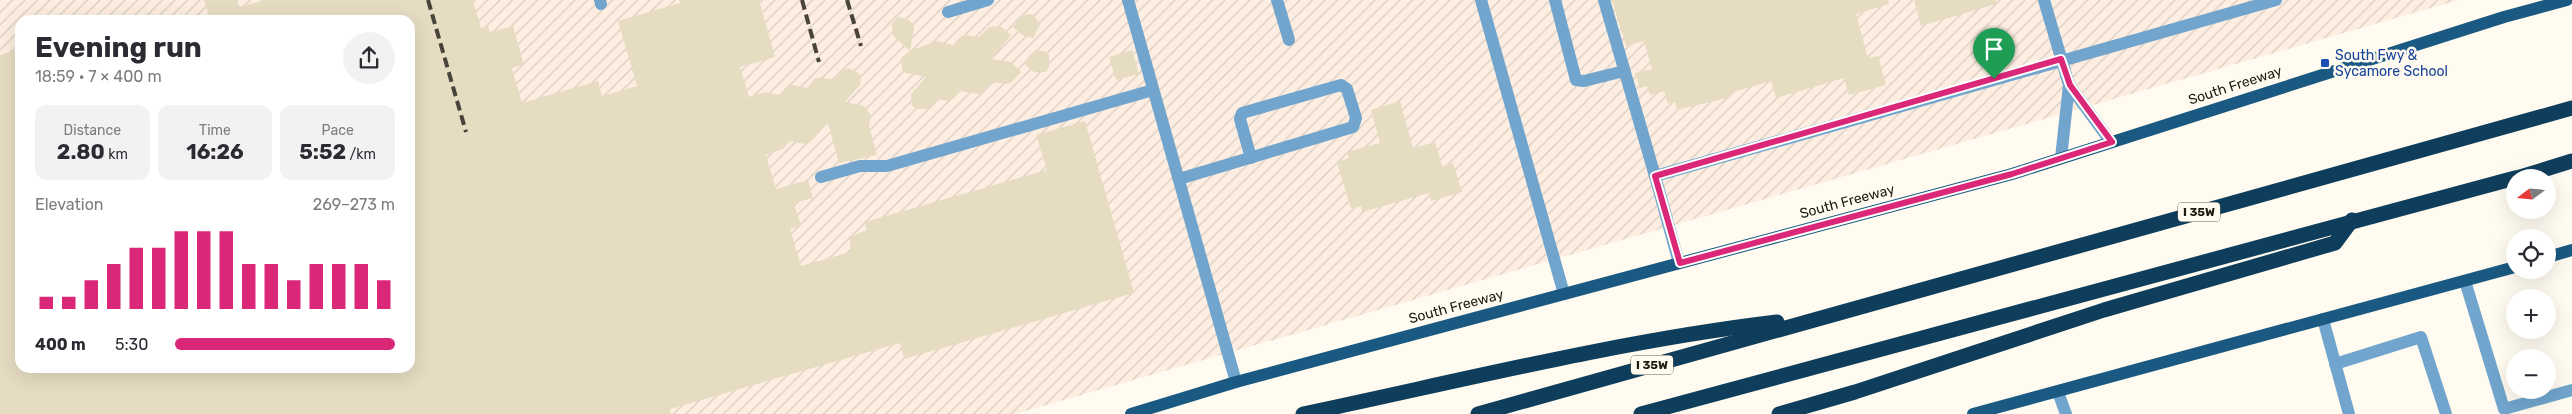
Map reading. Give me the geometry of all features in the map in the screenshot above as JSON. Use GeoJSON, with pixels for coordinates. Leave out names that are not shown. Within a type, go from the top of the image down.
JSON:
{"type":"FeatureCollection","features":[{"type":"Feature","properties":{"kind":"highway","name":"I 35W"},"geometry":{"type":"LineString","coordinates":[[1478,414],[2572,108]]}},
{"type":"Feature","properties":{"kind":"highway"},"geometry":{"type":"LineString","coordinates":[[2548,169],[2572,162]]}},
{"type":"Feature","properties":{"kind":"highway"},"geometry":{"type":"LineString","coordinates":[[1640,414],[2054,303],[2352,220],[2506,181]]}},
{"type":"Feature","properties":{"kind":"highway"},"geometry":{"type":"LineString","coordinates":[[1779,414],[1855,392],[2104,310],[2335,243],[2352,220]]}},
{"type":"Feature","properties":{"kind":"highway"},"geometry":{"type":"LineString","coordinates":[[1302,414],[1698,331],[1826,316]]}},
{"type":"Feature","properties":{"kind":"main road","name":"South Freeway"},"geometry":{"type":"LineString","coordinates":[[1131,414],[1236,382],[2012,174],[2504,17],[2567,0]]}},
{"type":"Feature","properties":{"kind":"main road"},"geometry":{"type":"LineString","coordinates":[[2556,255],[2572,250]]}},
{"type":"Feature","properties":{"kind":"main road"},"geometry":{"type":"LineString","coordinates":[[1973,414],[2506,270]]}},
{"type":"Feature","properties":{"kind":"lane"},"geometry":{"type":"LineString","coordinates":[[948,12],[988,0]]}},
{"type":"Feature","properties":{"kind":"lane"},"geometry":{"type":"LineString","coordinates":[[1128,0],[1236,382]]}},
{"type":"Feature","properties":{"kind":"lane"},"geometry":{"type":"LineString","coordinates":[[1277,0],[1289,40]]}},
{"type":"Feature","properties":{"kind":"lane"},"geometry":{"type":"LineString","coordinates":[[1481,0],[1564,294]]}},
{"type":"Feature","properties":{"kind":"lane"},"geometry":{"type":"LineString","coordinates":[[1555,0],[1576,80],[1584,81],[1624,71]]}},
{"type":"Feature","properties":{"kind":"lane"},"geometry":{"type":"LineString","coordinates":[[1604,0],[1680,263]]}},
{"type":"Feature","properties":{"kind":"lane"},"geometry":{"type":"LineString","coordinates":[[2044,0],[2070,85],[2112,142]]}},
{"type":"Feature","properties":{"kind":"lane"},"geometry":{"type":"LineString","coordinates":[[1655,176],[2061,59],[2276,0]]}},
{"type":"Feature","properties":{"kind":"lane"},"geometry":{"type":"LineString","coordinates":[[1179,179],[1251,158],[1353,127],[1356,118],[1347,89],[1341,85],[1242,113],[1240,119],[1251,158]]}},
{"type":"Feature","properties":{"kind":"lane"},"geometry":{"type":"LineString","coordinates":[[2062,158],[2070,85]]}},
{"type":"Feature","properties":{"kind":"lane"},"geometry":{"type":"LineString","coordinates":[[821,178],[860,166],[887,166],[1153,90]]}},
{"type":"Feature","properties":{"kind":"lane"},"geometry":{"type":"LineString","coordinates":[[2465,281],[2504,409],[2572,390]]}},
{"type":"Feature","properties":{"kind":"lane"},"geometry":{"type":"LineString","coordinates":[[2323,319],[2349,414]]}},
{"type":"Feature","properties":{"kind":"lane"},"geometry":{"type":"LineString","coordinates":[[2335,364],[2421,337],[2446,414]]}},
{"type":"Feature","properties":{"kind":"lane"},"geometry":{"type":"LineString","coordinates":[[2058,392],[2066,414]]}},
{"type":"Feature","properties":{"kind":"shaded area"},"geometry":{"type":"Polygon","coordinates":[[[0,0],[2459,0],[1015,414],[0,414],[0,0]]]}},
{"type":"Feature","properties":{"kind":"building"},"geometry":{"type":"Polygon","coordinates":[[[204,0],[236,0],[240,7],[265,0],[473,0],[481,28],[488,26],[490,32],[513,26],[524,65],[512,68],[522,103],[598,81],[602,96],[637,86],[618,21],[680,3],[679,0],[759,0],[775,57],[740,67],[749,97],[765,92],[780,95],[787,87],[793,85],[807,88],[814,79],[820,77],[834,80],[843,70],[848,68],[859,73],[861,79],[860,85],[845,102],[864,106],[871,115],[869,126],[877,155],[839,163],[828,123],[810,142],[805,144],[790,141],[783,149],[766,155],[776,189],[808,180],[813,198],[794,203],[801,226],[790,229],[801,266],[850,252],[850,237],[867,230],[865,222],[1047,170],[1036,135],[1085,121],[1134,293],[904,359],[900,343],[670,409],[671,414],[0,414],[0,55],[15,50],[15,373],[415,373],[415,15],[208,15],[204,0]]]}},
{"type":"Feature","properties":{"kind":"building"},"geometry":{"type":"Polygon","coordinates":[[[1612,0],[1888,0],[1889,4],[1856,14],[1868,58],[1878,56],[1886,85],[1849,95],[1844,78],[1776,98],[1771,81],[1730,93],[1731,97],[1677,110],[1675,102],[1668,104],[1664,91],[1650,95],[1647,86],[1640,88],[1635,73],[1652,69],[1644,41],[1626,46],[1612,0]]]}},
{"type":"Feature","properties":{"kind":"building"},"geometry":{"type":"Polygon","coordinates":[[[1914,0],[1996,0],[1996,4],[1921,26],[1914,0]]]}},
{"type":"Feature","properties":{"kind":"building"},"geometry":{"type":"Polygon","coordinates":[[[1034,15],[1040,25],[1033,38],[1024,36],[1013,27],[1022,16],[1034,15]]]}},
{"type":"Feature","properties":{"kind":"building"},"geometry":{"type":"Polygon","coordinates":[[[898,17],[907,19],[914,28],[910,51],[893,36],[892,24],[898,17]]]}},
{"type":"Feature","properties":{"kind":"building"},"geometry":{"type":"Polygon","coordinates":[[[1000,26],[1011,35],[992,59],[1011,62],[1021,72],[1012,82],[1006,84],[993,82],[983,92],[978,94],[960,91],[953,99],[948,101],[937,99],[928,109],[917,109],[912,106],[911,94],[926,77],[906,73],[902,69],[901,58],[910,51],[936,41],[953,45],[960,37],[966,35],[979,37],[989,27],[1000,26]]]}},
{"type":"Feature","properties":{"kind":"building"},"geometry":{"type":"Polygon","coordinates":[[[1035,50],[1044,51],[1049,55],[1049,67],[1046,72],[1034,72],[1023,63],[1035,50]]]}},
{"type":"Feature","properties":{"kind":"building"},"geometry":{"type":"Polygon","coordinates":[[[1132,50],[1139,74],[1116,80],[1109,57],[1132,50]]]}},
{"type":"Feature","properties":{"kind":"building"},"geometry":{"type":"Polygon","coordinates":[[[1400,101],[1413,148],[1435,142],[1442,166],[1453,163],[1462,192],[1431,201],[1429,193],[1362,212],[1361,206],[1351,209],[1337,162],[1349,158],[1347,152],[1380,143],[1371,110],[1400,101]]]}},
{"type":"Feature","properties":{"kind":"railway"},"geometry":{"type":"LineString","coordinates":[[428,0],[466,132]]}},
{"type":"Feature","properties":{"kind":"railway"},"geometry":{"type":"LineString","coordinates":[[802,0],[819,62]]}},
{"type":"Feature","properties":{"kind":"railway"},"geometry":{"type":"LineString","coordinates":[[847,0],[861,46]]}},
{"type":"Feature","properties":{"kind":"place","name":"South Fwy & Sycamore School"},"geometry":{"type":"Point","coordinates":[2325,63]}},
{"type":"Feature","properties":{"kind":"route"},"geometry":{"type":"LineString","coordinates":[[2061,59],[2070,85],[2112,142],[2012,174],[1680,263],[1655,176],[1994,79],[2061,59]]}}]}
